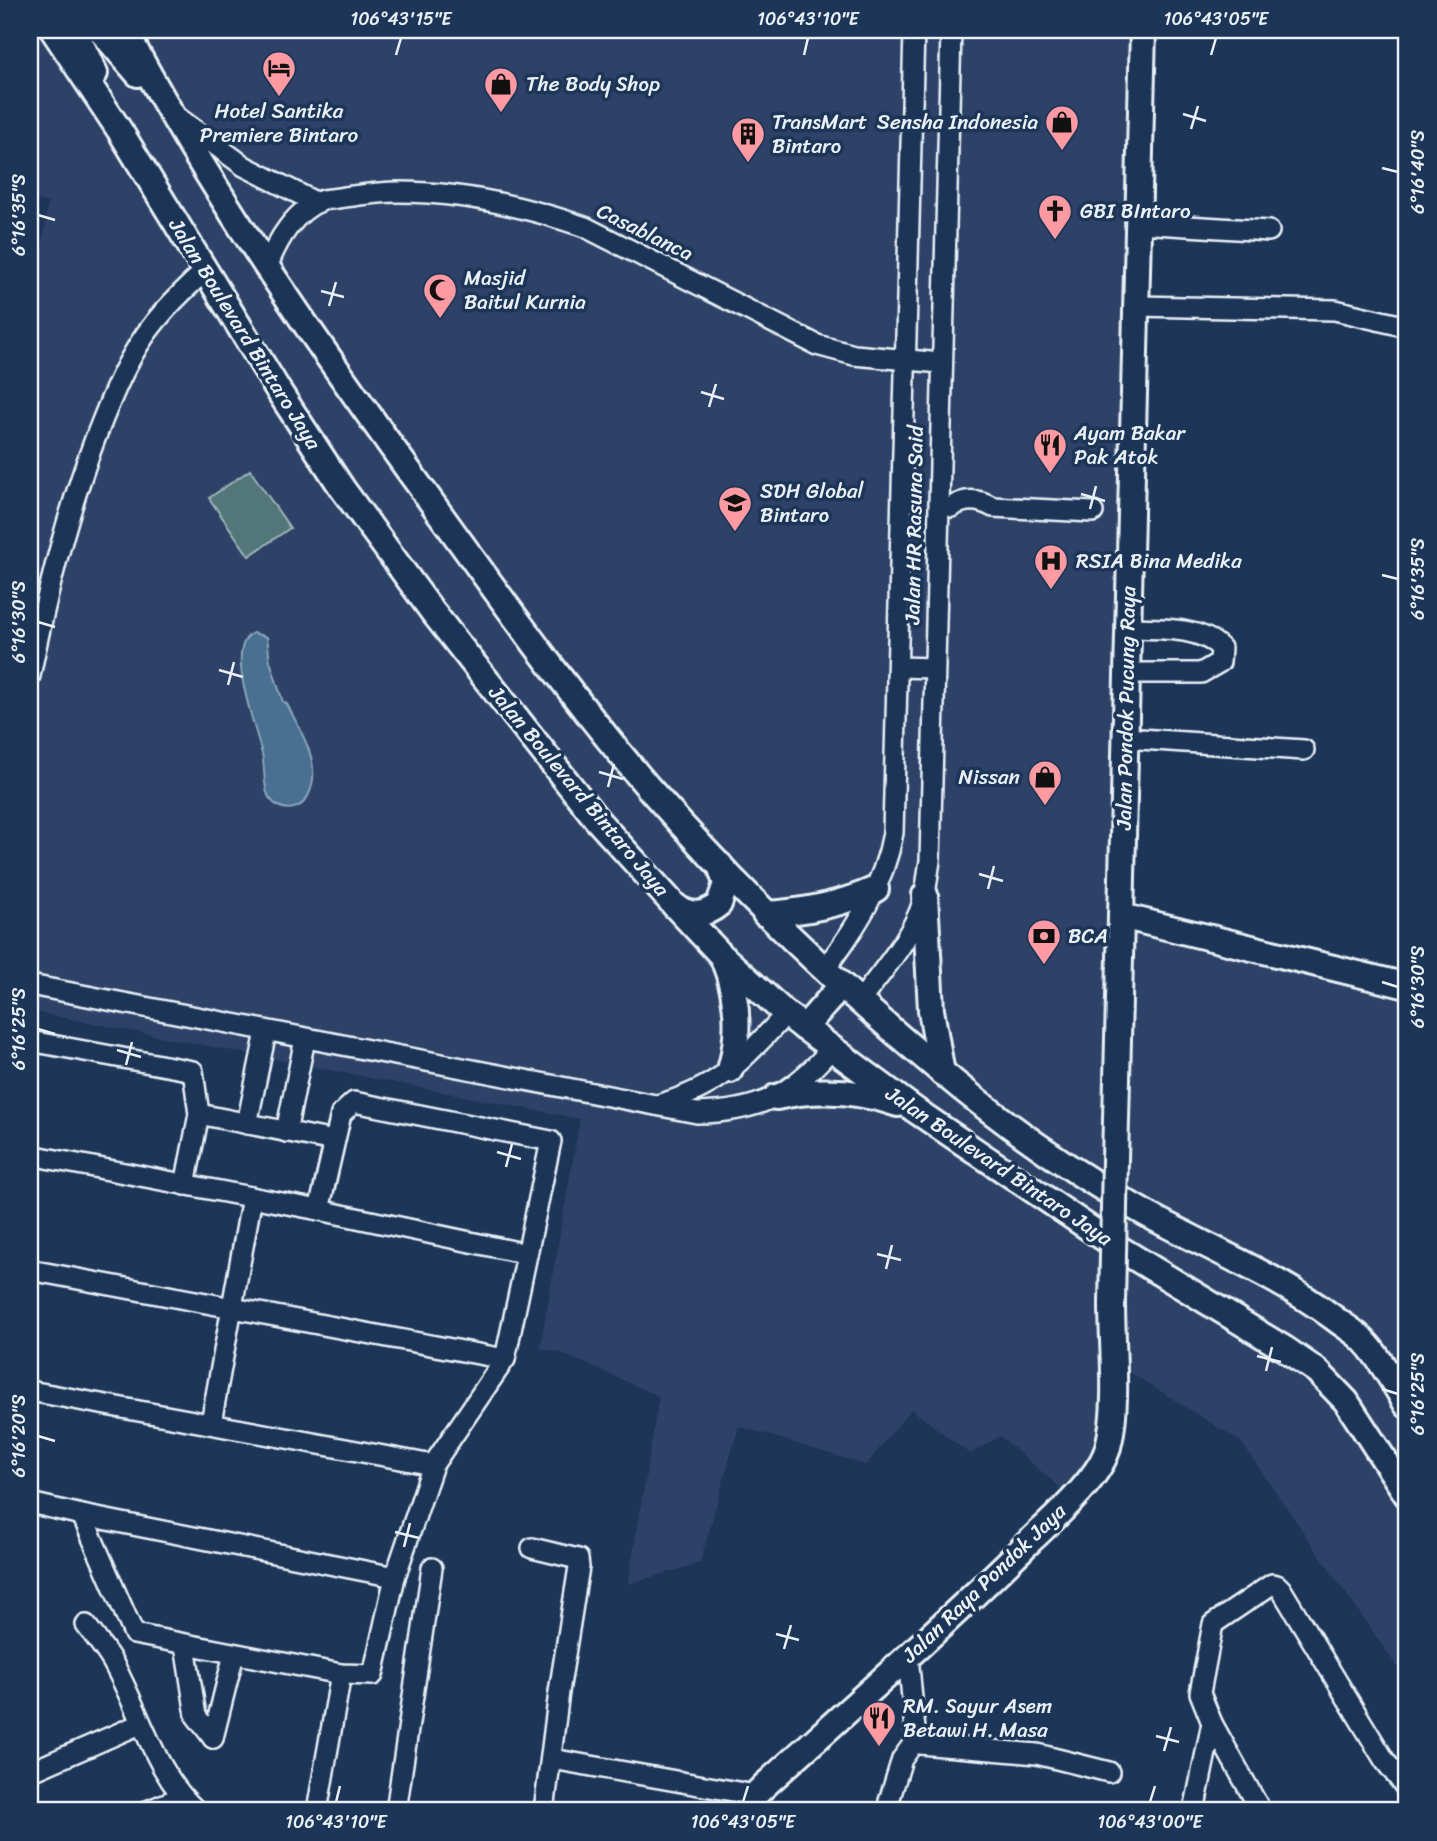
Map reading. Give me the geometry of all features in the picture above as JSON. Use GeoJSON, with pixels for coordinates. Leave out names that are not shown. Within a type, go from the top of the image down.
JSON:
{"type":"FeatureCollection","features":[{"type":"Feature","properties":{"kind":"main road","name":"Jalan Boulevard Bintaro Jaya"},"geometry":{"type":"LineString","coordinates":[[52,30],[120,131],[342,488],[419,595],[598,821],[675,906],[722,956],[795,1021],[915,1110],[1117,1247],[1317,1371],[1346,1401],[1407,1495]]}},
{"type":"Feature","properties":{"kind":"main road","name":"Jalan Boulevard Bintaro Jaya"},"geometry":{"type":"LineString","coordinates":[[125,30],[166,107],[267,268],[376,426],[569,689],[647,786],[765,914],[841,986],[942,1073],[996,1115],[1120,1199],[1305,1297],[1366,1342],[1407,1405]]}},
{"type":"Feature","properties":{"kind":"main road","name":"Jalan Pondok Pucung Raya"},"geometry":{"type":"LineString","coordinates":[[1112,1303],[1143,30]]}},
{"type":"Feature","properties":{"kind":"main road","name":"Jalan Boulevard Bintaro Jaya"},"geometry":{"type":"LineString","coordinates":[[89,33],[120,131]]}},
{"type":"Feature","properties":{"kind":"main road","name":"Jalan Boulevard Bintaro Jaya"},"geometry":{"type":"LineString","coordinates":[[89,33],[166,107]]}},
{"type":"Feature","properties":{"kind":"main road"},"geometry":{"type":"LineString","coordinates":[[675,906],[687,913],[701,914],[719,904],[726,884],[720,864]]}},
{"type":"Feature","properties":{"kind":"main road"},"geometry":{"type":"LineString","coordinates":[[765,914],[820,908],[876,889]]}},
{"type":"Feature","properties":{"kind":"main road"},"geometry":{"type":"LineString","coordinates":[[925,895],[931,1010],[942,1073]]}},
{"type":"Feature","properties":{"kind":"main road"},"geometry":{"type":"LineString","coordinates":[[1121,916],[1407,986]]}},
{"type":"Feature","properties":{"kind":"main road"},"geometry":{"type":"LineString","coordinates":[[722,956],[732,984],[736,1011],[737,1035],[730,1070]]}},
{"type":"Feature","properties":{"kind":"main road"},"geometry":{"type":"LineString","coordinates":[[795,1021],[841,986]]}},
{"type":"Feature","properties":{"kind":"main road"},"geometry":{"type":"LineString","coordinates":[[776,1097],[805,1092],[845,1092],[876,1097],[915,1110]]}},
{"type":"Feature","properties":{"kind":"main road"},"geometry":{"type":"LineString","coordinates":[[972,1149],[966,1133],[969,1122],[979,1114],[996,1115]]}},
{"type":"Feature","properties":{"kind":"main road","name":"Jalan Raya Pondok Jaya"},"geometry":{"type":"LineString","coordinates":[[753,1803],[996,1574],[1077,1494],[1096,1470],[1108,1449],[1113,1411],[1112,1303]]}},
{"type":"Feature","properties":{"kind":"street","name":"Jalan HR Rasuna Said"},"geometry":{"type":"LineString","coordinates":[[914,30],[893,833],[886,864],[876,889],[846,939],[841,986],[883,971],[910,929],[925,895],[931,842],[934,668],[946,507],[941,363],[951,30]]}},
{"type":"Feature","properties":{"kind":"street"},"geometry":{"type":"LineString","coordinates":[[166,107],[244,166],[316,202],[280,237],[267,268]]}},
{"type":"Feature","properties":{"kind":"street","name":"Casablanca"},"geometry":{"type":"LineString","coordinates":[[316,202],[399,192],[455,197],[545,213],[585,227],[817,345],[854,355],[941,363]]}},
{"type":"Feature","properties":{"kind":"street"},"geometry":{"type":"LineString","coordinates":[[1138,223],[1269,231]]}},
{"type":"Feature","properties":{"kind":"street"},"geometry":{"type":"LineString","coordinates":[[30,676],[42,617],[79,484],[113,392],[133,354],[176,296],[205,271]]}},
{"type":"Feature","properties":{"kind":"street"},"geometry":{"type":"LineString","coordinates":[[1137,306],[1335,310],[1407,327]]}},
{"type":"Feature","properties":{"kind":"street"},"geometry":{"type":"LineString","coordinates":[[946,507],[962,512],[984,512],[993,507],[1093,512]]}},
{"type":"Feature","properties":{"kind":"street"},"geometry":{"type":"LineString","coordinates":[[1127,674],[1202,673],[1220,662],[1221,648],[1211,638],[1189,632],[1128,628]]}},
{"type":"Feature","properties":{"kind":"street"},"geometry":{"type":"LineString","coordinates":[[898,667],[934,668]]}},
{"type":"Feature","properties":{"kind":"street"},"geometry":{"type":"LineString","coordinates":[[1125,738],[1304,750]]}},
{"type":"Feature","properties":{"kind":"street"},"geometry":{"type":"LineString","coordinates":[[30,985],[697,1113],[746,1108],[776,1097],[802,1081],[831,1049]]}},
{"type":"Feature","properties":{"kind":"street"},"geometry":{"type":"LineString","coordinates":[[653,1106],[696,1092],[795,1021]]}},
{"type":"Feature","properties":{"kind":"street"},"geometry":{"type":"LineString","coordinates":[[247,1124],[266,1032]]}},
{"type":"Feature","properties":{"kind":"street"},"geometry":{"type":"LineString","coordinates":[[286,1132],[305,1039]]}},
{"type":"Feature","properties":{"kind":"street"},"geometry":{"type":"LineString","coordinates":[[30,1041],[193,1071],[199,1114],[185,1185]]}},
{"type":"Feature","properties":{"kind":"street"},"geometry":{"type":"LineString","coordinates":[[82,1515],[134,1634],[341,1674],[373,1675],[395,1577],[433,1465],[505,1359],[551,1141],[354,1102],[341,1114],[318,1210]]}},
{"type":"Feature","properties":{"kind":"street"},"geometry":{"type":"LineString","coordinates":[[199,1114],[334,1141]]}},
{"type":"Feature","properties":{"kind":"street"},"geometry":{"type":"LineString","coordinates":[[30,1155],[318,1210],[527,1254]]}},
{"type":"Feature","properties":{"kind":"street"},"geometry":{"type":"LineString","coordinates":[[211,1423],[252,1197]]}},
{"type":"Feature","properties":{"kind":"street"},"geometry":{"type":"LineString","coordinates":[[30,1270],[505,1359]]}},
{"type":"Feature","properties":{"kind":"street"},"geometry":{"type":"LineString","coordinates":[[30,1391],[433,1465]]}},
{"type":"Feature","properties":{"kind":"street"},"geometry":{"type":"LineString","coordinates":[[30,1503],[395,1577]]}},
{"type":"Feature","properties":{"kind":"street"},"geometry":{"type":"LineString","coordinates":[[533,1548],[578,1559],[579,1567],[544,1811]]}},
{"type":"Feature","properties":{"kind":"street"},"geometry":{"type":"LineString","coordinates":[[396,1811],[432,1568]]}},
{"type":"Feature","properties":{"kind":"street"},"geometry":{"type":"LineString","coordinates":[[1261,1811],[1212,1723],[1200,1693],[1213,1624],[1272,1584],[1277,1584],[1385,1761],[1407,1789]]}},
{"type":"Feature","properties":{"kind":"street"},"geometry":{"type":"LineString","coordinates":[[86,1625],[112,1661],[140,1724],[181,1797],[197,1811]]}},
{"type":"Feature","properties":{"kind":"street"},"geometry":{"type":"LineString","coordinates":[[185,1645],[196,1716],[213,1738],[234,1654]]}},
{"type":"Feature","properties":{"kind":"street"},"geometry":{"type":"LineString","coordinates":[[889,1801],[902,1759],[916,1740],[908,1656]]}},
{"type":"Feature","properties":{"kind":"street"},"geometry":{"type":"LineString","coordinates":[[317,1811],[341,1674]]}},
{"type":"Feature","properties":{"kind":"street"},"geometry":{"type":"LineString","coordinates":[[1194,1811],[1212,1723]]}},
{"type":"Feature","properties":{"kind":"street"},"geometry":{"type":"LineString","coordinates":[[30,1772],[140,1724]]}},
{"type":"Feature","properties":{"kind":"street"},"geometry":{"type":"LineString","coordinates":[[916,1740],[925,1746],[1037,1754],[1109,1772]]}},
{"type":"Feature","properties":{"kind":"street"},"geometry":{"type":"LineString","coordinates":[[552,1759],[753,1803]]}},
{"type":"Feature","properties":{"kind":"street"},"geometry":{"type":"LineString","coordinates":[[147,1811],[181,1797]]}},
{"type":"Feature","properties":{"kind":"shaded area"},"geometry":{"type":"Polygon","coordinates":[[[30,30],[1154,30],[1129,917],[1407,978],[1407,1681],[1241,1442],[1125,1369],[1079,1504],[1000,1436],[970,1454],[911,1409],[866,1465],[739,1426],[700,1563],[628,1584],[659,1396],[559,1352],[540,1348],[580,1119],[30,1011],[30,341],[48,203],[30,198],[30,30]]]}},
{"type":"Feature","properties":{"kind":"shaded area"},"geometry":{"type":"Polygon","coordinates":[[[253,633],[267,637],[270,661],[283,702],[287,704],[298,725],[312,759],[313,783],[309,794],[303,803],[294,808],[284,808],[268,796],[262,754],[241,671],[241,654],[245,641],[253,633]]]}},
{"type":"Feature","properties":{"kind":"green space"},"geometry":{"type":"Polygon","coordinates":[[[250,470],[290,528],[249,556],[209,498],[250,470]]]}},
{"type":"Feature","properties":{"kind":"place","name":"Hotel Santika Premiere Bintaro"},"geometry":{"type":"Point","coordinates":[279,98]}},
{"type":"Feature","properties":{"kind":"place","name":"The Body Shop"},"geometry":{"type":"Point","coordinates":[501,114]}},
{"type":"Feature","properties":{"kind":"place","name":"Sensha Indonesia"},"geometry":{"type":"Point","coordinates":[1062,152]}},
{"type":"Feature","properties":{"kind":"place","name":"TransMart Bintaro"},"geometry":{"type":"Point","coordinates":[748,164]}},
{"type":"Feature","properties":{"kind":"place","name":"GBI BIntaro"},"geometry":{"type":"Point","coordinates":[1055,241]}},
{"type":"Feature","properties":{"kind":"place","name":"Masjid Baitul Kurnia"},"geometry":{"type":"Point","coordinates":[440,320]}},
{"type":"Feature","properties":{"kind":"place","name":"Ayam Bakar Pak Atok"},"geometry":{"type":"Point","coordinates":[1050,475]}},
{"type":"Feature","properties":{"kind":"place","name":"SDH Global Bintaro"},"geometry":{"type":"Point","coordinates":[735,533]}},
{"type":"Feature","properties":{"kind":"place","name":"RSIA Bina Medika"},"geometry":{"type":"Point","coordinates":[1051,591]}},
{"type":"Feature","properties":{"kind":"place","name":"Nissan"},"geometry":{"type":"Point","coordinates":[1045,807]}},
{"type":"Feature","properties":{"kind":"place","name":"BCA"},"geometry":{"type":"Point","coordinates":[1044,966]}},
{"type":"Feature","properties":{"kind":"place","name":"RM. Sayur Asem Betawi H. Masa"},"geometry":{"type":"Point","coordinates":[879,1748]}}]}
